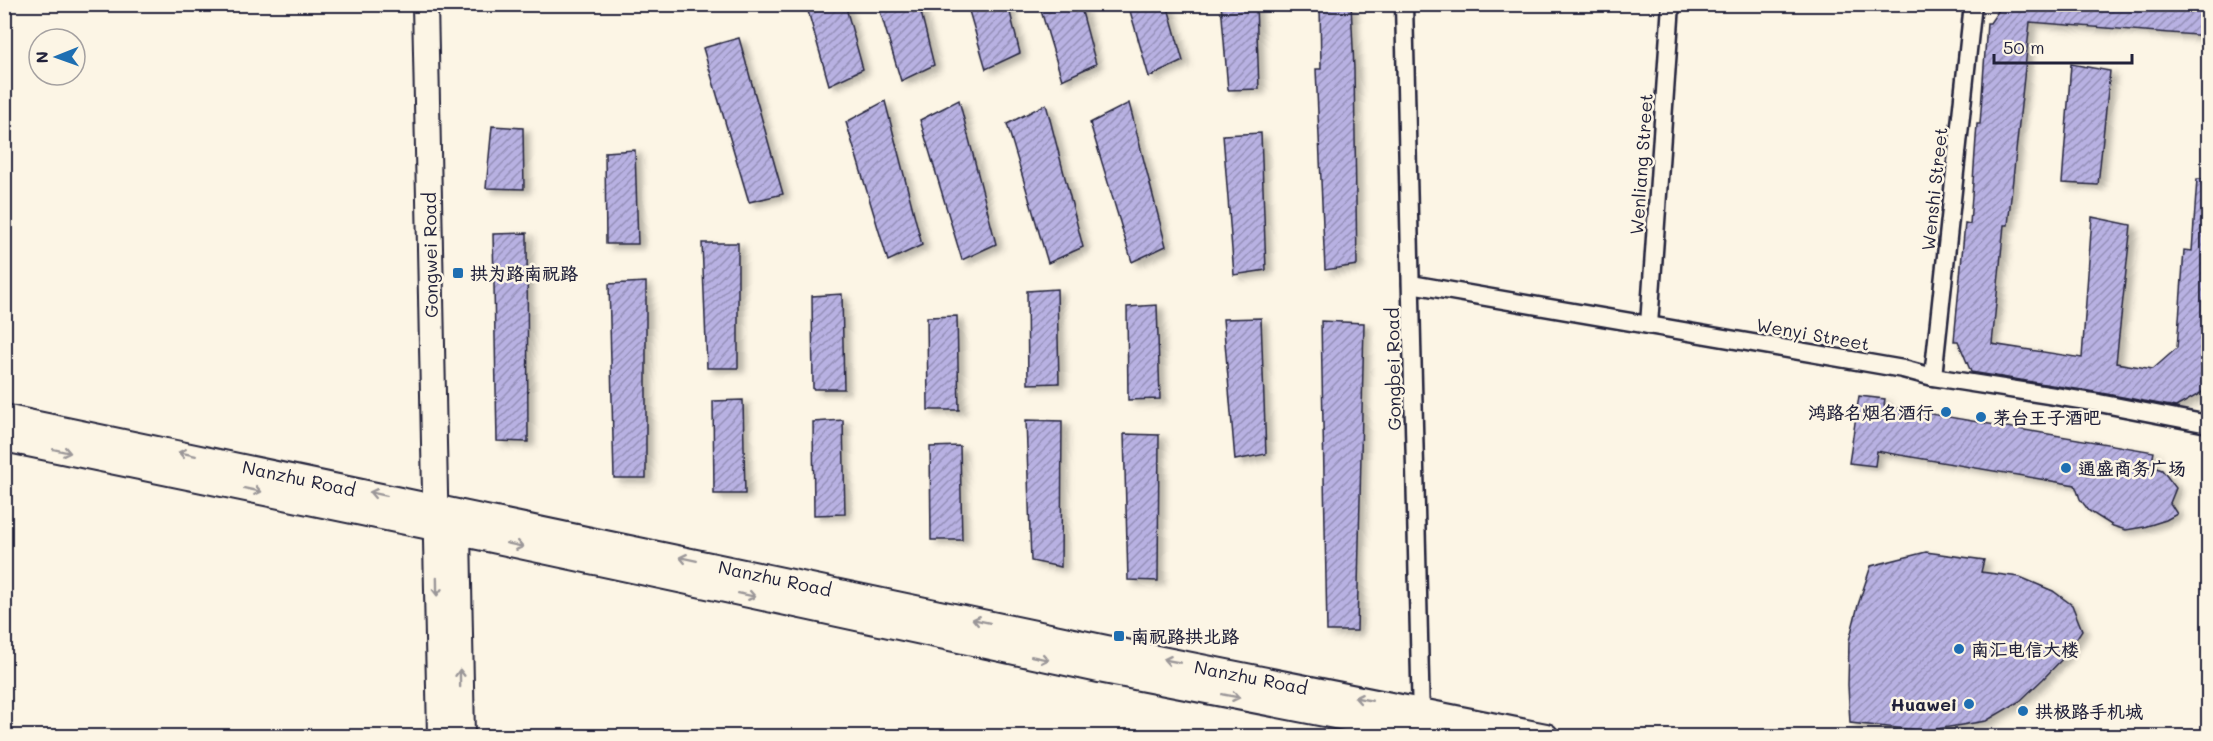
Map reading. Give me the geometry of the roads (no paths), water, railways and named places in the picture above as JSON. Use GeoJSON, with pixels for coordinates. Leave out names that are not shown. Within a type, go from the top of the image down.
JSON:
{"type":"FeatureCollection","features":[{"type":"Feature","properties":{"kind":"main road","name":"Gongwei Road"},"geometry":{"type":"LineString","coordinates":[[425,4],[443,523],[440,736]]}},
{"type":"Feature","properties":{"kind":"main road","name":"Nanzhu Road"},"geometry":{"type":"LineString","coordinates":[[4,417],[443,523],[1099,670],[1426,727],[1546,736]]}},
{"type":"Feature","properties":{"kind":"main road","name":"Nanzhu Road"},"geometry":{"type":"LineString","coordinates":[[4,439],[1116,650],[1426,727]]}},
{"type":"Feature","properties":{"kind":"main road","name":"Gongwei Road"},"geometry":{"type":"LineString","coordinates":[[443,523],[462,736]]}},
{"type":"Feature","properties":{"kind":"street","name":"Gongbei Road"},"geometry":{"type":"LineString","coordinates":[[1404,4],[1426,727]]}},
{"type":"Feature","properties":{"kind":"street","name":"Wenliang Street"},"geometry":{"type":"LineString","coordinates":[[1649,325],[1671,4]]}},
{"type":"Feature","properties":{"kind":"street","name":"Wenshi Street"},"geometry":{"type":"LineString","coordinates":[[1933,378],[1973,4]]}},
{"type":"Feature","properties":{"kind":"street","name":"Wenyi Street"},"geometry":{"type":"LineString","coordinates":[[1411,284],[1903,369],[1933,378],[2208,424]]}},
{"type":"Feature","properties":{"kind":"place","name":"拱为路南祝路"},"geometry":{"type":"Point","coordinates":[458,273]}},
{"type":"Feature","properties":{"kind":"place","name":"鸿路名烟名酒行"},"geometry":{"type":"Point","coordinates":[1946,412]}},
{"type":"Feature","properties":{"kind":"place","name":"茅台王子酒吧"},"geometry":{"type":"Point","coordinates":[1981,417]}},
{"type":"Feature","properties":{"kind":"place","name":"通盛商务广场"},"geometry":{"type":"Point","coordinates":[2066,468]}},
{"type":"Feature","properties":{"kind":"place","name":"南祝路拱北路"},"geometry":{"type":"Point","coordinates":[1119,636]}},
{"type":"Feature","properties":{"kind":"place","name":"南汇电信大楼"},"geometry":{"type":"Point","coordinates":[1959,649]}},
{"type":"Feature","properties":{"kind":"place","name":"Huawei"},"geometry":{"type":"Point","coordinates":[1969,704]}},
{"type":"Feature","properties":{"kind":"place","name":"拱极路手机城"},"geometry":{"type":"Point","coordinates":[2023,711]}}]}
